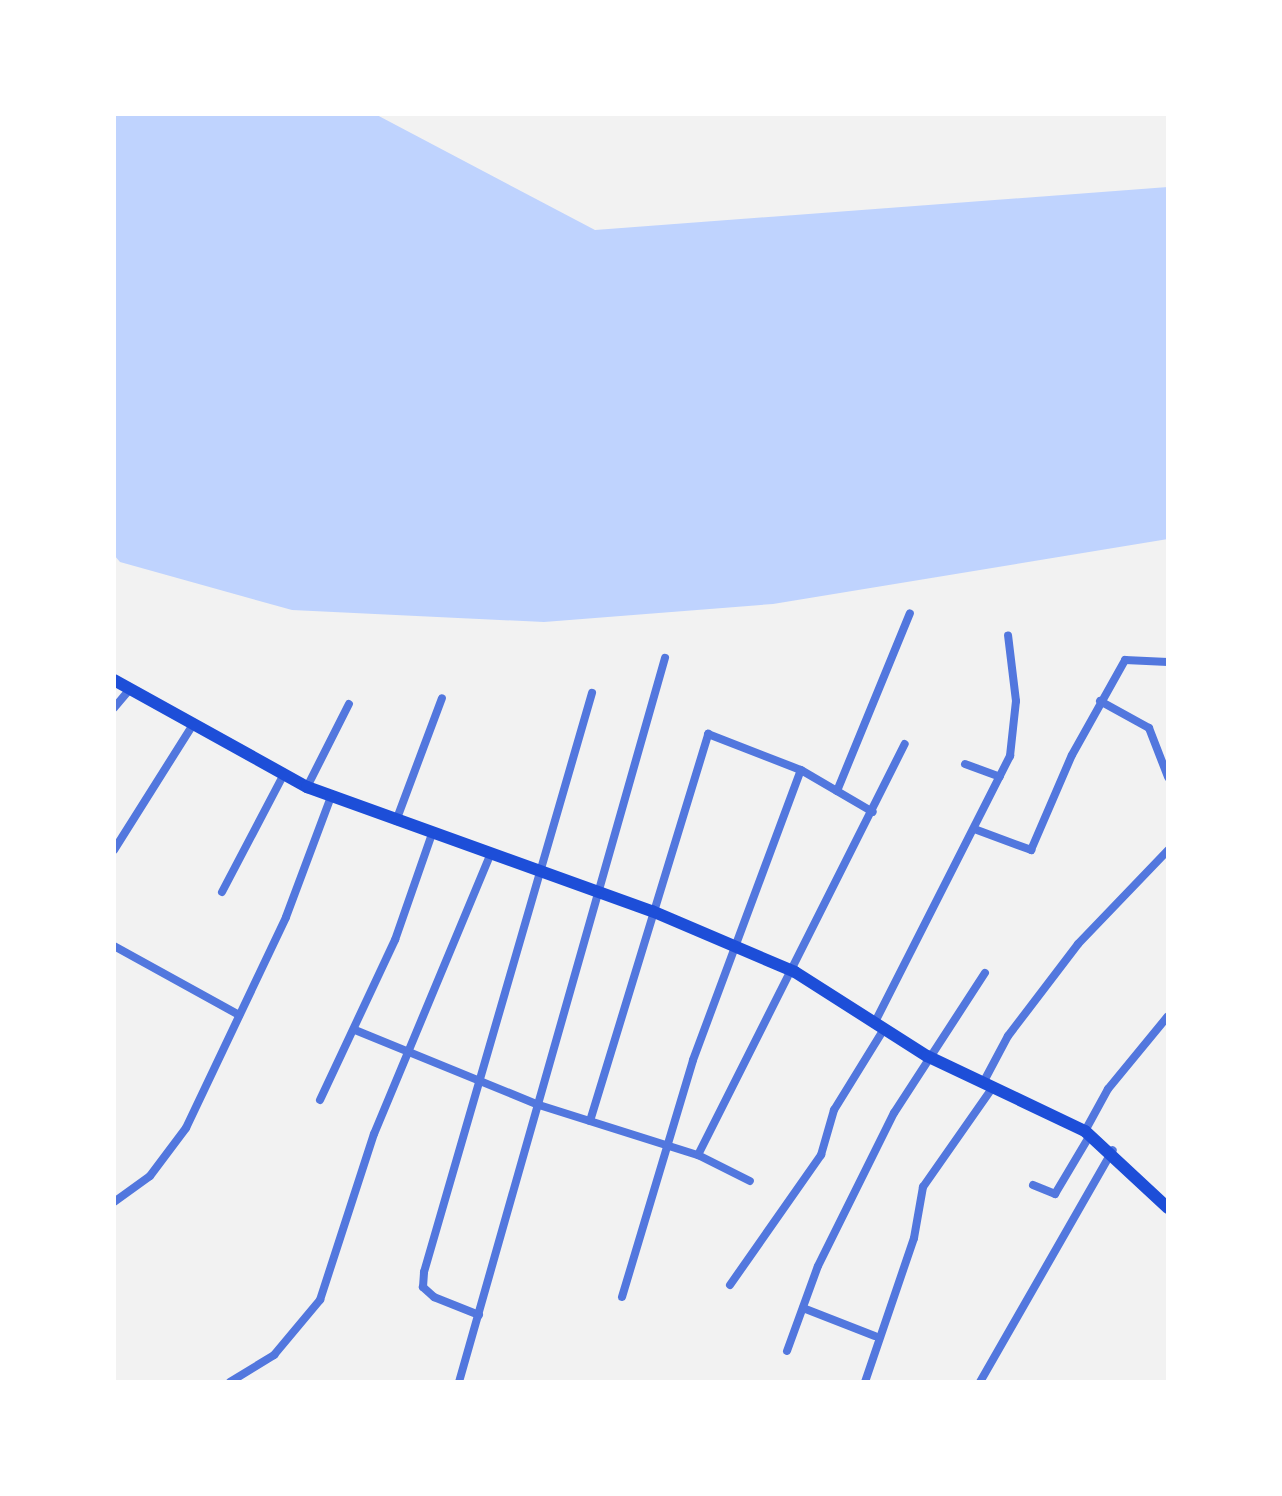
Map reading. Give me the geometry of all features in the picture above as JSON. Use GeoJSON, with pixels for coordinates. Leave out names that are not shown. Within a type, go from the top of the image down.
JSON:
{"type":"FeatureCollection","features":[{"type":"Feature","properties":{"kind":"main road"},"geometry":{"type":"LineString","coordinates":[[114,680],[307,787],[332,794],[395,822],[652,911],[795,972],[927,1056],[1088,1133],[1113,1150],[1168,1208]]}},
{"type":"Feature","properties":{"kind":"street"},"geometry":{"type":"LineString","coordinates":[[837,791],[910,613]]}},
{"type":"Feature","properties":{"kind":"street"},"geometry":{"type":"LineString","coordinates":[[730,1285],[821,1155],[834,1110],[977,830],[1000,777],[1015,729],[1008,635]]}},
{"type":"Feature","properties":{"kind":"street"},"geometry":{"type":"LineString","coordinates":[[459,1382],[665,658]]}},
{"type":"Feature","properties":{"kind":"street"},"geometry":{"type":"LineString","coordinates":[[977,830],[1027,851],[1035,846],[1100,701],[1125,660],[1168,662]]}},
{"type":"Feature","properties":{"kind":"street"},"geometry":{"type":"LineString","coordinates":[[114,708],[130,689]]}},
{"type":"Feature","properties":{"kind":"street"},"geometry":{"type":"LineString","coordinates":[[479,1315],[434,1297],[423,1287],[424,1272],[484,1083],[592,693]]}},
{"type":"Feature","properties":{"kind":"street"},"geometry":{"type":"LineString","coordinates":[[395,822],[442,698]]}},
{"type":"Feature","properties":{"kind":"street"},"geometry":{"type":"LineString","coordinates":[[1100,701],[1144,722],[1168,777]]}},
{"type":"Feature","properties":{"kind":"street"},"geometry":{"type":"LineString","coordinates":[[307,787],[349,704]]}},
{"type":"Feature","properties":{"kind":"street"},"geometry":{"type":"LineString","coordinates":[[114,850],[194,723]]}},
{"type":"Feature","properties":{"kind":"street"},"geometry":{"type":"LineString","coordinates":[[590,1121],[708,734],[801,770],[873,812]]}},
{"type":"Feature","properties":{"kind":"street"},"geometry":{"type":"LineString","coordinates":[[698,1155],[795,972],[905,744]]}},
{"type":"Feature","properties":{"kind":"street"},"geometry":{"type":"LineString","coordinates":[[965,764],[1000,777]]}},
{"type":"Feature","properties":{"kind":"street"},"geometry":{"type":"LineString","coordinates":[[622,1297],[666,1146],[732,943],[801,770]]}},
{"type":"Feature","properties":{"kind":"street"},"geometry":{"type":"LineString","coordinates":[[222,892],[283,776]]}},
{"type":"Feature","properties":{"kind":"street"},"geometry":{"type":"LineString","coordinates":[[114,1202],[169,1154],[286,917],[332,794]]}},
{"type":"Feature","properties":{"kind":"street"},"geometry":{"type":"LineString","coordinates":[[320,1100],[355,1030],[432,834]]}},
{"type":"Feature","properties":{"kind":"street"},"geometry":{"type":"LineString","coordinates":[[865,1382],[875,1336],[914,1238],[923,1187],[988,1085],[1008,1036],[1062,976],[1078,944],[1168,850]]}},
{"type":"Feature","properties":{"kind":"street"},"geometry":{"type":"LineString","coordinates":[[230,1382],[274,1355],[310,1318],[490,855]]}},
{"type":"Feature","properties":{"kind":"street"},"geometry":{"type":"LineString","coordinates":[[114,946],[239,1015]]}},
{"type":"Feature","properties":{"kind":"street"},"geometry":{"type":"LineString","coordinates":[[787,1351],[803,1308],[927,1056],[985,973]]}},
{"type":"Feature","properties":{"kind":"street"},"geometry":{"type":"LineString","coordinates":[[1033,1185],[1055,1194],[1108,1089],[1168,1016]]}},
{"type":"Feature","properties":{"kind":"street"},"geometry":{"type":"LineString","coordinates":[[355,1030],[539,1105],[698,1155],[750,1181]]}},
{"type":"Feature","properties":{"kind":"street"},"geometry":{"type":"LineString","coordinates":[[980,1382],[1113,1150]]}},
{"type":"Feature","properties":{"kind":"street"},"geometry":{"type":"LineString","coordinates":[[803,1308],[875,1336]]}},
{"type":"Feature","properties":{"kind":"water"},"geometry":{"type":"Polygon","coordinates":[[[114,114],[375,114],[595,230],[1168,187],[1168,539],[773,604],[544,622],[292,610],[120,562],[114,555],[114,114]]]}}]}
